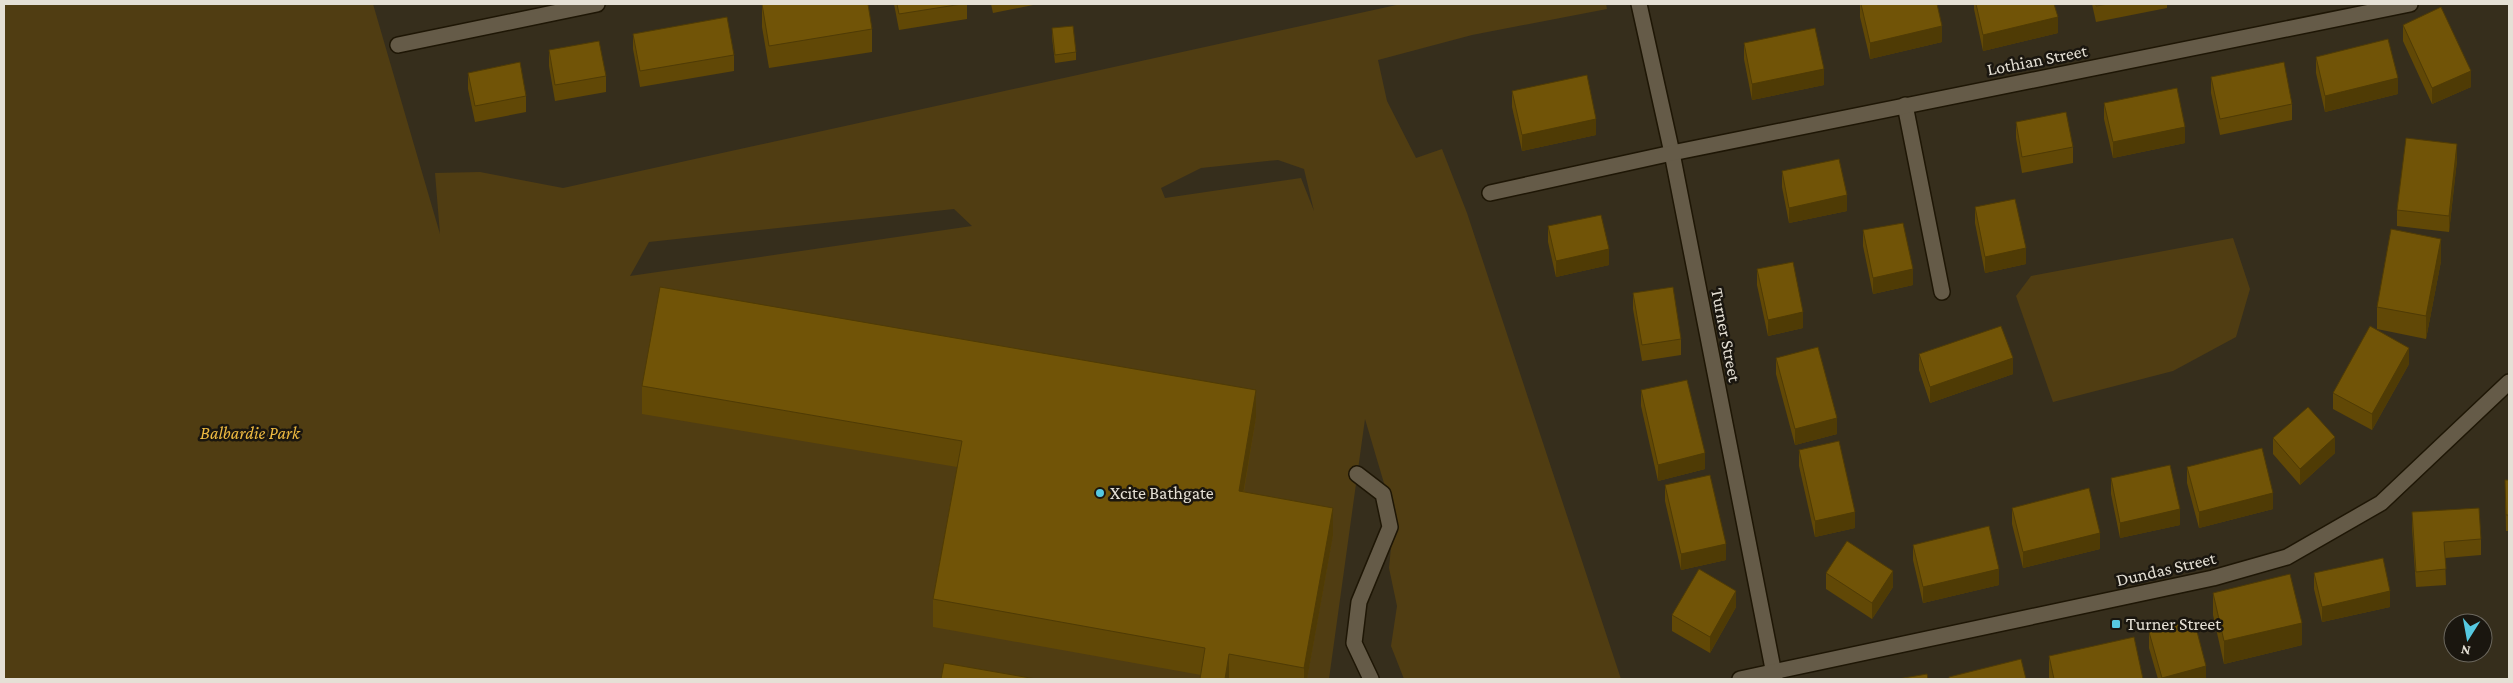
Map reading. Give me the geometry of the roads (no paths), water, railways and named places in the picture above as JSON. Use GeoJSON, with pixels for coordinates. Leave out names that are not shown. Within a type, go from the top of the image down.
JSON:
{"type":"FeatureCollection","features":[{"type":"Feature","properties":{"kind":"street"},"geometry":{"type":"LineString","coordinates":[[398,45],[597,4]]}},
{"type":"Feature","properties":{"kind":"street","name":"Turner Street"},"geometry":{"type":"LineString","coordinates":[[1638,4],[1672,153],[1774,676]]}},
{"type":"Feature","properties":{"kind":"street","name":"Lothian Street"},"geometry":{"type":"LineString","coordinates":[[1490,193],[1905,105],[2410,4]]}},
{"type":"Feature","properties":{"kind":"street"},"geometry":{"type":"LineString","coordinates":[[1905,105],[1942,292]]}},
{"type":"Feature","properties":{"kind":"street","name":"Dundas Street"},"geometry":{"type":"LineString","coordinates":[[1740,679],[1774,676],[2212,578],[2287,557],[2381,504],[2509,382]]}},
{"type":"Feature","properties":{"kind":"street"},"geometry":{"type":"LineString","coordinates":[[1358,474],[1383,494],[1390,527],[1359,602],[1354,643],[1371,679]]}},
{"type":"Feature","properties":{"kind":"place","name":"Xcite Bathgate"},"geometry":{"type":"Point","coordinates":[1100,493]}},
{"type":"Feature","properties":{"kind":"place","name":"Turner Street"},"geometry":{"type":"Point","coordinates":[2116,624]}},
{"type":"Feature","properties":{"kind":"park label","name":"Balbardie Park"},"geometry":{"type":"Point","coordinates":[250,433]}}]}
